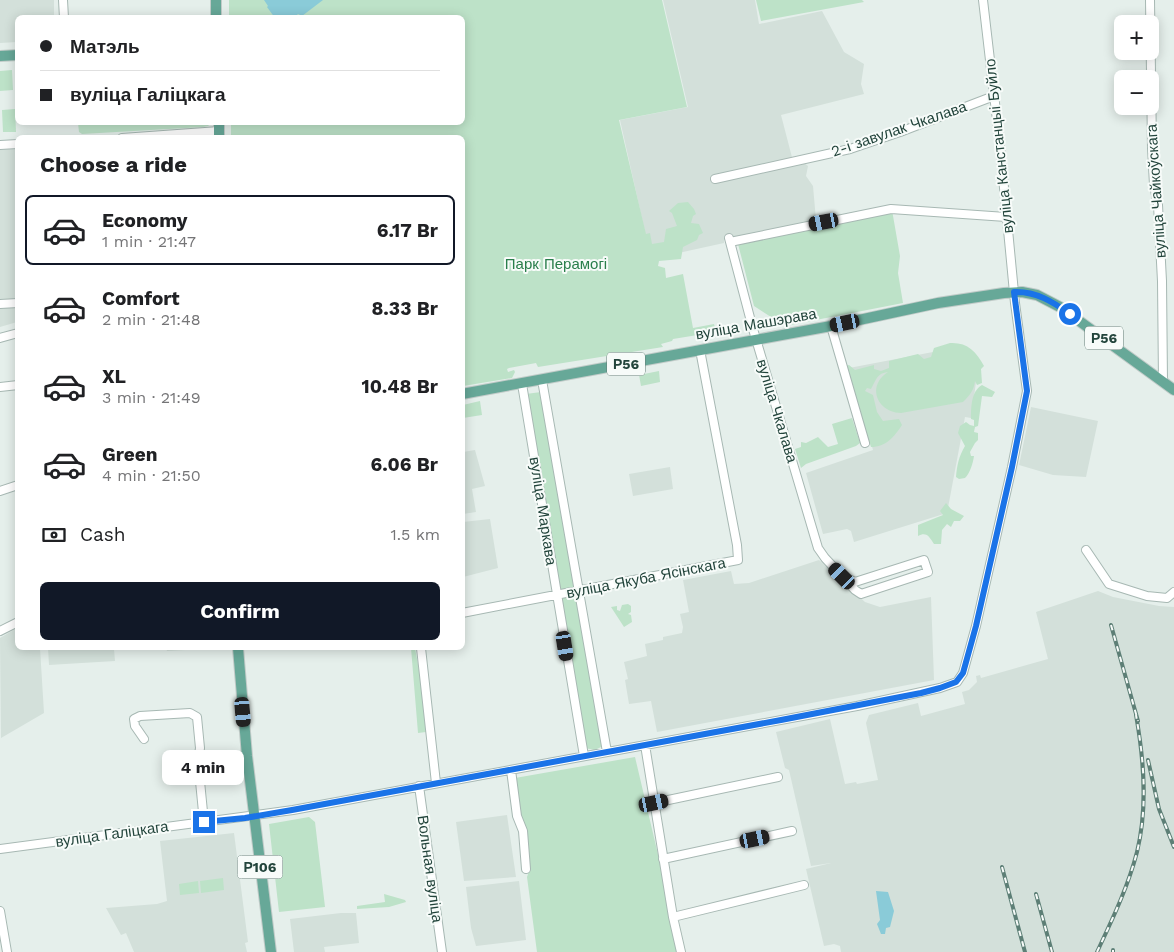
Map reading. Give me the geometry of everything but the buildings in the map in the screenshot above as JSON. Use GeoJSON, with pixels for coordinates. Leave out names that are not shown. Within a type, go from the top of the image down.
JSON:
{"type":"FeatureCollection","features":[{"type":"Feature","properties":{"kind":"main road"},"geometry":{"type":"LineString","coordinates":[[216,0],[216,15]]}},
{"type":"Feature","properties":{"kind":"main road"},"geometry":{"type":"LineString","coordinates":[[0,56],[15,55]]}},
{"type":"Feature","properties":{"kind":"main road","name":"вуліца Машэрава"},"geometry":{"type":"LineString","coordinates":[[465,394],[831,326],[938,303],[1014,292],[1037,294],[1060,306],[1174,390]]}},
{"type":"Feature","properties":{"kind":"main road","name":"Р106"},"geometry":{"type":"LineString","coordinates":[[238,650],[244,726],[271,952]]}},
{"type":"Feature","properties":{"kind":"street"},"geometry":{"type":"LineString","coordinates":[[63,0],[64,15]]}},
{"type":"Feature","properties":{"kind":"street","name":"вуліца Канстанцыі Буйло"},"geometry":{"type":"LineString","coordinates":[[963,673],[976,626],[1027,391],[1014,292],[983,0]]}},
{"type":"Feature","properties":{"kind":"street","name":"вуліца Чайкоўскага"},"geometry":{"type":"LineString","coordinates":[[1150,0],[1152,148],[1154,185],[1158,205],[1162,281],[1163,382]]}},
{"type":"Feature","properties":{"kind":"street","name":"2-і завулак Чкалава"},"geometry":{"type":"LineString","coordinates":[[715,179],[850,149],[994,96]]}},
{"type":"Feature","properties":{"kind":"street"},"geometry":{"type":"LineString","coordinates":[[158,135],[219,130]]}},
{"type":"Feature","properties":{"kind":"street"},"geometry":{"type":"LineString","coordinates":[[0,145],[15,144]]}},
{"type":"Feature","properties":{"kind":"street","name":"вуліца Чкалава"},"geometry":{"type":"LineString","coordinates":[[842,576],[855,582],[924,560],[928,572],[860,594],[842,576],[825,558],[818,548],[756,339],[729,240],[891,209],[1006,217]]}},
{"type":"Feature","properties":{"kind":"street"},"geometry":{"type":"LineString","coordinates":[[0,304],[15,303]]}},
{"type":"Feature","properties":{"kind":"street"},"geometry":{"type":"LineString","coordinates":[[831,326],[866,443]]}},
{"type":"Feature","properties":{"kind":"street"},"geometry":{"type":"LineString","coordinates":[[0,338],[15,334]]}},
{"type":"Feature","properties":{"kind":"street","name":"вуліца Якуба Ясінскага"},"geometry":{"type":"LineString","coordinates":[[465,611],[738,560],[733,522],[700,350]]}},
{"type":"Feature","properties":{"kind":"street","name":"вуліца Маркава"},"geometry":{"type":"LineString","coordinates":[[542,380],[607,752]]}},
{"type":"Feature","properties":{"kind":"street","name":"вуліца Маркава"},"geometry":{"type":"LineString","coordinates":[[522,384],[584,756]]}},
{"type":"Feature","properties":{"kind":"street"},"geometry":{"type":"LineString","coordinates":[[0,387],[15,385]]}},
{"type":"Feature","properties":{"kind":"street"},"geometry":{"type":"LineString","coordinates":[[0,491],[15,486]]}},
{"type":"Feature","properties":{"kind":"street"},"geometry":{"type":"LineString","coordinates":[[1086,550],[1109,584],[1146,596],[1167,598],[1174,592]]}},
{"type":"Feature","properties":{"kind":"street"},"geometry":{"type":"LineString","coordinates":[[0,632],[15,624]]}},
{"type":"Feature","properties":{"kind":"street"},"geometry":{"type":"LineString","coordinates":[[421,650],[436,783]]}},
{"type":"Feature","properties":{"kind":"street","name":"вуліца Галіцкага"},"geometry":{"type":"LineString","coordinates":[[0,849],[254,816],[511,770],[781,720],[940,688],[956,682],[963,673]]}},
{"type":"Feature","properties":{"kind":"street"},"geometry":{"type":"LineString","coordinates":[[144,739],[135,726],[134,719],[140,716],[190,712],[197,717],[200,748],[198,761],[204,822]]}},
{"type":"Feature","properties":{"kind":"street"},"geometry":{"type":"LineString","coordinates":[[645,745],[673,917],[681,952]]}},
{"type":"Feature","properties":{"kind":"street"},"geometry":{"type":"LineString","coordinates":[[511,770],[517,816],[523,831],[526,869]]}},
{"type":"Feature","properties":{"kind":"street"},"geometry":{"type":"LineString","coordinates":[[654,803],[778,778]]}},
{"type":"Feature","properties":{"kind":"street","name":"Вольная вуліца"},"geometry":{"type":"LineString","coordinates":[[419,786],[442,952]]}},
{"type":"Feature","properties":{"kind":"street"},"geometry":{"type":"LineString","coordinates":[[663,859],[792,831]]}},
{"type":"Feature","properties":{"kind":"street"},"geometry":{"type":"LineString","coordinates":[[673,917],[804,885]]}},
{"type":"Feature","properties":{"kind":"street"},"geometry":{"type":"LineString","coordinates":[[0,911],[8,952]]}},
{"type":"Feature","properties":{"kind":"shaded area"},"geometry":{"type":"Polygon","coordinates":[[[0,0],[54,0],[54,15],[15,15],[15,42],[0,43],[0,0]]]}},
{"type":"Feature","properties":{"kind":"shaded area"},"geometry":{"type":"Polygon","coordinates":[[[663,0],[755,0],[759,24],[822,11],[844,52],[864,64],[861,84],[864,94],[781,115],[794,165],[804,163],[808,166],[806,176],[813,186],[816,220],[724,240],[724,243],[651,259],[620,120],[688,107],[663,0]]]}},
{"type":"Feature","properties":{"kind":"shaded area"},"geometry":{"type":"Polygon","coordinates":[[[15,149],[15,323],[0,327],[0,150],[15,149]]]}},
{"type":"Feature","properties":{"kind":"shaded area"},"geometry":{"type":"Polygon","coordinates":[[[954,348],[977,375],[971,418],[965,417],[947,513],[854,542],[851,531],[847,529],[823,534],[806,473],[873,450],[849,368],[954,348]]]}},
{"type":"Feature","properties":{"kind":"shaded area"},"geometry":{"type":"Polygon","coordinates":[[[1031,407],[1098,421],[1086,477],[1053,475],[1019,465],[1031,407]]]}},
{"type":"Feature","properties":{"kind":"shaded area"},"geometry":{"type":"Polygon","coordinates":[[[475,450],[485,486],[472,489],[476,512],[465,514],[465,452],[475,450]]]}},
{"type":"Feature","properties":{"kind":"shaded area"},"geometry":{"type":"Polygon","coordinates":[[[670,467],[673,489],[633,496],[629,474],[670,467]]]}},
{"type":"Feature","properties":{"kind":"shaded area"},"geometry":{"type":"Polygon","coordinates":[[[490,519],[498,568],[465,576],[465,522],[490,519]]]}},
{"type":"Feature","properties":{"kind":"shaded area"},"geometry":{"type":"Polygon","coordinates":[[[819,560],[865,602],[880,607],[931,597],[934,680],[657,732],[651,701],[629,704],[625,680],[628,679],[624,662],[647,656],[645,644],[663,640],[663,637],[682,633],[683,627],[680,614],[689,612],[683,580],[731,571],[734,584],[749,583],[819,560]]]}},
{"type":"Feature","properties":{"kind":"shaded area"},"geometry":{"type":"Polygon","coordinates":[[[1098,591],[1113,597],[1174,607],[1174,952],[841,952],[840,946],[834,944],[824,946],[806,869],[831,863],[811,866],[789,770],[785,768],[776,732],[830,719],[845,784],[878,780],[866,723],[869,715],[918,703],[921,716],[965,704],[962,692],[969,690],[977,682],[976,676],[980,675],[981,678],[1048,659],[1036,612],[1098,591]]]}},
{"type":"Feature","properties":{"kind":"shaded area"},"geometry":{"type":"Polygon","coordinates":[[[15,629],[15,650],[40,650],[44,713],[1,738],[0,638],[15,629]]]}},
{"type":"Feature","properties":{"kind":"shaded area"},"geometry":{"type":"Polygon","coordinates":[[[48,650],[114,650],[115,661],[49,665],[48,650]]]}},
{"type":"Feature","properties":{"kind":"shaded area"},"geometry":{"type":"Polygon","coordinates":[[[507,815],[516,877],[464,881],[456,822],[507,815]]]}},
{"type":"Feature","properties":{"kind":"shaded area"},"geometry":{"type":"Polygon","coordinates":[[[234,833],[248,942],[245,943],[247,952],[134,952],[126,933],[121,935],[106,908],[157,904],[167,901],[160,841],[234,833]]]}},
{"type":"Feature","properties":{"kind":"shaded area"},"geometry":{"type":"Polygon","coordinates":[[[519,881],[526,940],[476,946],[471,928],[466,887],[519,881]]]}},
{"type":"Feature","properties":{"kind":"shaded area"},"geometry":{"type":"Polygon","coordinates":[[[356,913],[359,943],[324,947],[325,952],[294,952],[290,919],[356,913]]]}},
{"type":"Feature","properties":{"kind":"green space","name":"Парк Перамогі"},"geometry":{"type":"Polygon","coordinates":[[[229,0],[662,0],[687,107],[619,120],[646,234],[650,233],[652,244],[664,242],[666,229],[677,226],[672,213],[669,211],[678,203],[688,202],[694,209],[696,214],[693,216],[691,223],[699,224],[703,233],[699,235],[697,240],[683,247],[681,259],[659,261],[658,266],[665,268],[666,278],[683,274],[693,328],[714,324],[716,332],[673,339],[661,344],[663,347],[538,367],[536,363],[509,368],[507,369],[508,372],[514,370],[515,372],[512,378],[465,386],[465,135],[231,135],[231,125],[465,125],[465,15],[229,15],[229,0]]]}},
{"type":"Feature","properties":{"kind":"green space"},"geometry":{"type":"Polygon","coordinates":[[[756,0],[862,0],[864,2],[761,21],[756,0]]]}},
{"type":"Feature","properties":{"kind":"green space"},"geometry":{"type":"Polygon","coordinates":[[[12,70],[13,90],[0,91],[0,71],[12,70]]]}},
{"type":"Feature","properties":{"kind":"green space"},"geometry":{"type":"Polygon","coordinates":[[[15,109],[16,132],[3,132],[2,110],[15,109]]]}},
{"type":"Feature","properties":{"kind":"green space"},"geometry":{"type":"Polygon","coordinates":[[[78,125],[209,125],[203,127],[82,134],[79,132],[78,125]]]}},
{"type":"Feature","properties":{"kind":"green space"},"geometry":{"type":"Polygon","coordinates":[[[892,210],[900,256],[898,273],[903,303],[785,326],[754,306],[738,244],[892,210]]]}},
{"type":"Feature","properties":{"kind":"green space"},"geometry":{"type":"Polygon","coordinates":[[[950,343],[966,346],[978,356],[984,366],[981,369],[982,383],[977,385],[975,381],[974,387],[963,402],[901,413],[893,412],[886,408],[877,397],[877,384],[888,372],[881,374],[871,389],[867,388],[865,391],[873,395],[877,412],[883,421],[899,419],[902,425],[889,441],[876,447],[871,447],[845,366],[849,365],[855,370],[874,365],[874,369],[881,371],[889,368],[889,361],[918,354],[924,359],[931,357],[934,348],[950,343]]]}},
{"type":"Feature","properties":{"kind":"green space"},"geometry":{"type":"Polygon","coordinates":[[[659,371],[660,382],[641,386],[639,375],[659,371]]]}},
{"type":"Feature","properties":{"kind":"green space"},"geometry":{"type":"Polygon","coordinates":[[[982,385],[995,392],[992,397],[982,396],[978,426],[975,427],[974,432],[978,433],[978,440],[970,452],[971,456],[974,456],[973,462],[967,476],[959,479],[956,477],[957,468],[965,446],[958,433],[960,426],[966,422],[974,426],[974,420],[971,419],[972,400],[978,388],[982,385]]]}},
{"type":"Feature","properties":{"kind":"green space"},"geometry":{"type":"Polygon","coordinates":[[[541,392],[603,746],[595,750],[585,748],[526,394],[541,392]]]}},
{"type":"Feature","properties":{"kind":"green space"},"geometry":{"type":"Polygon","coordinates":[[[480,401],[482,415],[465,418],[465,405],[480,401]]]}},
{"type":"Feature","properties":{"kind":"green space"},"geometry":{"type":"Polygon","coordinates":[[[852,418],[860,443],[806,464],[801,468],[795,449],[801,447],[801,442],[806,443],[818,437],[828,447],[838,444],[832,424],[852,418]]]}},
{"type":"Feature","properties":{"kind":"green space"},"geometry":{"type":"Polygon","coordinates":[[[946,503],[951,509],[964,516],[960,521],[954,521],[951,527],[947,524],[942,530],[941,544],[934,544],[924,534],[918,536],[918,525],[943,515],[940,511],[946,503]]]}},
{"type":"Feature","properties":{"kind":"green space"},"geometry":{"type":"Polygon","coordinates":[[[628,604],[631,606],[631,612],[628,614],[631,615],[632,622],[624,627],[611,607],[617,606],[617,610],[620,611],[622,605],[628,604]]]}},
{"type":"Feature","properties":{"kind":"green space"},"geometry":{"type":"Polygon","coordinates":[[[411,650],[415,650],[420,675],[426,732],[418,733],[411,650]]]}},
{"type":"Feature","properties":{"kind":"green space"},"geometry":{"type":"Polygon","coordinates":[[[635,757],[681,952],[537,952],[527,877],[529,862],[515,778],[635,757]]]}},
{"type":"Feature","properties":{"kind":"green space"},"geometry":{"type":"Polygon","coordinates":[[[309,817],[315,822],[325,907],[279,912],[269,824],[309,817]]]}},
{"type":"Feature","properties":{"kind":"green space"},"geometry":{"type":"Polygon","coordinates":[[[223,878],[224,890],[201,893],[200,881],[223,878]]]}},
{"type":"Feature","properties":{"kind":"green space"},"geometry":{"type":"Polygon","coordinates":[[[198,881],[199,893],[180,895],[179,884],[198,881]]]}},
{"type":"Feature","properties":{"kind":"green space"},"geometry":{"type":"Polygon","coordinates":[[[384,894],[405,900],[406,902],[389,907],[357,909],[357,906],[385,902],[384,894]]]}},
{"type":"Feature","properties":{"kind":"water"},"geometry":{"type":"Polygon","coordinates":[[[264,0],[323,0],[303,15],[273,15],[264,0]]]}},
{"type":"Feature","properties":{"kind":"water"},"geometry":{"type":"Polygon","coordinates":[[[876,891],[888,892],[894,911],[890,927],[886,928],[885,934],[881,934],[877,924],[880,920],[876,891]]]}},
{"type":"Feature","properties":{"kind":"railway"},"geometry":{"type":"LineString","coordinates":[[1111,625],[1138,721]]}},
{"type":"Feature","properties":{"kind":"railway"},"geometry":{"type":"LineString","coordinates":[[1097,952],[1129,878],[1137,852],[1143,818],[1143,766],[1136,715]]}},
{"type":"Feature","properties":{"kind":"railway"},"geometry":{"type":"LineString","coordinates":[[1148,760],[1159,809],[1174,847]]}},
{"type":"Feature","properties":{"kind":"railway"},"geometry":{"type":"LineString","coordinates":[[1002,867],[1025,952]]}},
{"type":"Feature","properties":{"kind":"railway"},"geometry":{"type":"LineString","coordinates":[[1036,894],[1052,952]]}},
{"type":"Feature","properties":{"kind":"route"},"geometry":{"type":"LineString","coordinates":[[204,822],[245,818],[292,810],[781,720],[921,693],[956,682],[963,673],[967,662],[976,626],[1027,391],[1014,292],[1037,294],[1060,306],[1070,314]]}}]}
